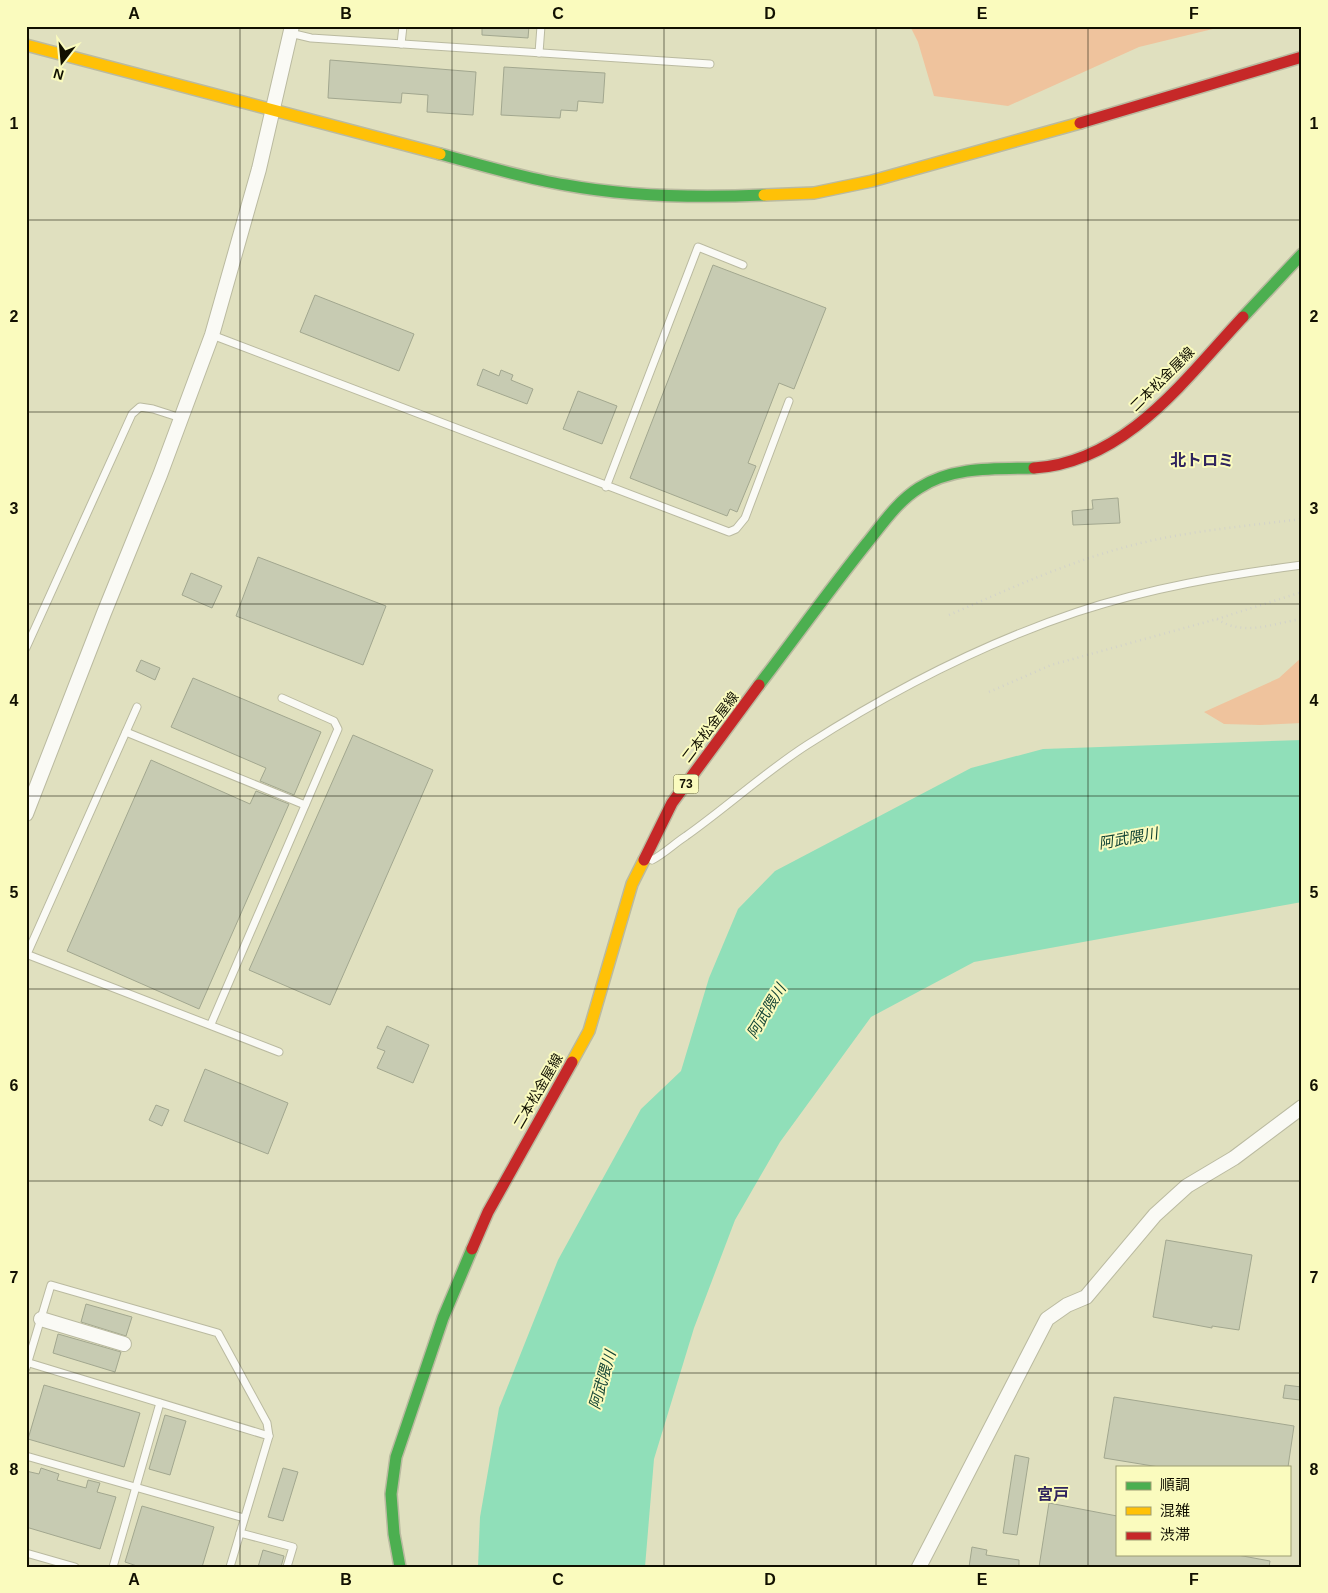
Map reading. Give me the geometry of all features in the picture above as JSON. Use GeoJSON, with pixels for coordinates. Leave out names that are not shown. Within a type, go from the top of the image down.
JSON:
{"type":"FeatureCollection","features":[{"type":"Feature","properties":{"kind":"main road"},"geometry":{"type":"LineString","coordinates":[[26,45],[272,108],[489,168],[564,185],[607,191],[701,198],[814,193],[872,181],[1129,110],[1302,57]]}},
{"type":"Feature","properties":{"kind":"main road","name":"二本松金屋線"},"geometry":{"type":"LineString","coordinates":[[400,1567],[394,1534],[391,1494],[396,1457],[443,1318],[488,1212],[589,1031],[632,884],[672,803],[842,574],[899,504],[920,487],[952,474],[975,470],[1037,468],[1077,461],[1118,439],[1154,413],[1302,254]]}},
{"type":"Feature","properties":{"kind":"street"},"geometry":{"type":"LineString","coordinates":[[26,814],[212,335],[259,169],[291,30]]}},
{"type":"Feature","properties":{"kind":"street"},"geometry":{"type":"LineString","coordinates":[[919,1567],[1047,1319],[1068,1305],[1086,1297],[1155,1215],[1187,1186],[1234,1158],[1302,1107]]}},
{"type":"Feature","properties":{"kind":"street"},"geometry":{"type":"LineString","coordinates":[[41,1319],[124,1344]]}},
{"type":"Feature","properties":{"kind":"lane"},"geometry":{"type":"LineString","coordinates":[[401,44],[403,26]]}},
{"type":"Feature","properties":{"kind":"lane"},"geometry":{"type":"LineString","coordinates":[[539,53],[541,26]]}},
{"type":"Feature","properties":{"kind":"lane"},"geometry":{"type":"LineString","coordinates":[[291,30],[311,38],[710,64]]}},
{"type":"Feature","properties":{"kind":"lane"},"geometry":{"type":"LineString","coordinates":[[606,486],[698,247],[743,265]]}},
{"type":"Feature","properties":{"kind":"lane"},"geometry":{"type":"LineString","coordinates":[[212,335],[729,532],[736,529],[745,518],[789,401]]}},
{"type":"Feature","properties":{"kind":"lane"},"geometry":{"type":"LineString","coordinates":[[26,648],[132,414],[140,407],[153,408],[181,418]]}},
{"type":"Feature","properties":{"kind":"lane"},"geometry":{"type":"LineString","coordinates":[[643,861],[656,858],[804,747],[891,695],[969,656],[1077,612],[1140,594],[1197,581],[1302,565]]}},
{"type":"Feature","properties":{"kind":"lane"},"geometry":{"type":"LineString","coordinates":[[211,1024],[338,729],[334,721],[282,698]]}},
{"type":"Feature","properties":{"kind":"lane"},"geometry":{"type":"LineString","coordinates":[[137,707],[26,954],[211,1024],[279,1052]]}},
{"type":"Feature","properties":{"kind":"lane"},"geometry":{"type":"LineString","coordinates":[[126,732],[305,805]]}},
{"type":"Feature","properties":{"kind":"lane"},"geometry":{"type":"LineString","coordinates":[[230,1567],[269,1436],[267,1423],[218,1333],[51,1285],[27,1364],[269,1436]]}},
{"type":"Feature","properties":{"kind":"lane"},"geometry":{"type":"LineString","coordinates":[[113,1567],[160,1403]]}},
{"type":"Feature","properties":{"kind":"lane"},"geometry":{"type":"LineString","coordinates":[[26,1456],[244,1518]]}},
{"type":"Feature","properties":{"kind":"lane"},"geometry":{"type":"LineString","coordinates":[[240,1533],[292,1547],[287,1567]]}},
{"type":"Feature","properties":{"kind":"lane"},"geometry":{"type":"LineString","coordinates":[[26,1553],[76,1567]]}},
{"type":"Feature","properties":{"kind":"path"},"geometry":{"type":"LineString","coordinates":[[949,614],[1056,570],[1133,545],[1241,526],[1302,519]]}},
{"type":"Feature","properties":{"kind":"path"},"geometry":{"type":"LineString","coordinates":[[988,692],[1051,665],[1217,619],[1302,592]]}},
{"type":"Feature","properties":{"kind":"path"},"geometry":{"type":"LineString","coordinates":[[1217,619],[1226,625],[1250,630],[1302,619]]}},
{"type":"Feature","properties":{"kind":"shaded area"},"geometry":{"type":"Polygon","coordinates":[[[910,26],[1225,26],[1139,47],[1008,106],[934,96],[918,42],[910,26]]]}},
{"type":"Feature","properties":{"kind":"shaded area"},"geometry":{"type":"Polygon","coordinates":[[[1302,657],[1302,723],[1224,724],[1204,712],[1279,678],[1302,657]]]}},
{"type":"Feature","properties":{"kind":"water","name":"阿武隈川"},"geometry":{"type":"Polygon","coordinates":[[[1302,740],[1302,902],[974,962],[871,1017],[780,1142],[735,1220],[694,1328],[654,1459],[645,1567],[478,1567],[480,1517],[499,1408],[558,1260],[641,1109],[681,1071],[709,978],[738,909],[775,871],[971,768],[1043,749],[1302,740]]]}},
{"type":"Feature","properties":{"kind":"building"},"geometry":{"type":"Polygon","coordinates":[[[482,26],[529,26],[528,38],[482,35],[482,26]]]}},
{"type":"Feature","properties":{"kind":"building"},"geometry":{"type":"Polygon","coordinates":[[[330,60],[476,72],[473,115],[427,112],[428,95],[402,93],[401,103],[328,98],[330,60]]]}},
{"type":"Feature","properties":{"kind":"building"},"geometry":{"type":"Polygon","coordinates":[[[504,67],[605,73],[603,103],[578,101],[577,111],[561,110],[560,118],[501,115],[504,67]]]}},
{"type":"Feature","properties":{"kind":"building"},"geometry":{"type":"Polygon","coordinates":[[[713,265],[826,308],[794,389],[779,383],[748,463],[756,466],[737,512],[730,509],[727,516],[630,478],[713,265]]]}},
{"type":"Feature","properties":{"kind":"building"},"geometry":{"type":"Polygon","coordinates":[[[315,295],[414,334],[399,371],[300,332],[315,295]]]}},
{"type":"Feature","properties":{"kind":"building"},"geometry":{"type":"Polygon","coordinates":[[[483,369],[499,376],[501,370],[513,375],[511,380],[533,389],[527,404],[477,385],[483,369]]]}},
{"type":"Feature","properties":{"kind":"building"},"geometry":{"type":"Polygon","coordinates":[[[578,391],[617,406],[602,444],[563,429],[578,391]]]}},
{"type":"Feature","properties":{"kind":"building"},"geometry":{"type":"Polygon","coordinates":[[[1118,498],[1120,523],[1073,525],[1072,511],[1093,509],[1092,500],[1118,498]]]}},
{"type":"Feature","properties":{"kind":"building"},"geometry":{"type":"Polygon","coordinates":[[[258,557],[386,606],[363,665],[236,616],[258,557]]]}},
{"type":"Feature","properties":{"kind":"building"},"geometry":{"type":"Polygon","coordinates":[[[191,573],[222,586],[212,608],[182,595],[191,573]]]}},
{"type":"Feature","properties":{"kind":"building"},"geometry":{"type":"Polygon","coordinates":[[[141,660],[160,668],[155,680],[136,671],[141,660]]]}},
{"type":"Feature","properties":{"kind":"building"},"geometry":{"type":"Polygon","coordinates":[[[193,678],[321,732],[294,795],[260,781],[266,768],[171,727],[193,678]]]}},
{"type":"Feature","properties":{"kind":"building"},"geometry":{"type":"Polygon","coordinates":[[[353,735],[433,770],[330,1005],[249,970],[353,735]]]}},
{"type":"Feature","properties":{"kind":"building"},"geometry":{"type":"Polygon","coordinates":[[[151,760],[250,804],[256,791],[289,804],[199,1009],[67,951],[151,760]]]}},
{"type":"Feature","properties":{"kind":"building"},"geometry":{"type":"Polygon","coordinates":[[[387,1026],[429,1045],[413,1083],[377,1068],[385,1051],[377,1048],[387,1026]]]}},
{"type":"Feature","properties":{"kind":"building"},"geometry":{"type":"Polygon","coordinates":[[[205,1069],[288,1103],[268,1154],[184,1121],[205,1069]]]}},
{"type":"Feature","properties":{"kind":"building"},"geometry":{"type":"Polygon","coordinates":[[[156,1105],[169,1110],[162,1126],[149,1120],[156,1105]]]}},
{"type":"Feature","properties":{"kind":"building"},"geometry":{"type":"Polygon","coordinates":[[[1166,1240],[1252,1255],[1239,1330],[1212,1326],[1212,1328],[1153,1317],[1166,1240]]]}},
{"type":"Feature","properties":{"kind":"building"},"geometry":{"type":"Polygon","coordinates":[[[86,1304],[132,1317],[126,1336],[81,1322],[86,1304]]]}},
{"type":"Feature","properties":{"kind":"building"},"geometry":{"type":"Polygon","coordinates":[[[58,1334],[121,1352],[115,1372],[53,1353],[58,1334]]]}},
{"type":"Feature","properties":{"kind":"building"},"geometry":{"type":"Polygon","coordinates":[[[44,1385],[140,1413],[124,1467],[28,1439],[44,1385]]]}},
{"type":"Feature","properties":{"kind":"building"},"geometry":{"type":"Polygon","coordinates":[[[1285,1385],[1302,1387],[1300,1400],[1283,1398],[1285,1385]]]}},
{"type":"Feature","properties":{"kind":"building"},"geometry":{"type":"Polygon","coordinates":[[[1114,1397],[1294,1426],[1288,1466],[1153,1466],[1104,1458],[1114,1397]]]}},
{"type":"Feature","properties":{"kind":"building"},"geometry":{"type":"Polygon","coordinates":[[[165,1415],[186,1421],[170,1475],[149,1469],[165,1415]]]}},
{"type":"Feature","properties":{"kind":"building"},"geometry":{"type":"Polygon","coordinates":[[[1015,1455],[1029,1458],[1017,1535],[1003,1533],[1015,1455]]]}},
{"type":"Feature","properties":{"kind":"building"},"geometry":{"type":"Polygon","coordinates":[[[41,1468],[59,1474],[57,1480],[86,1488],[88,1480],[100,1483],[97,1492],[116,1497],[100,1549],[26,1527],[26,1471],[39,1474],[41,1468]]]}},
{"type":"Feature","properties":{"kind":"building"},"geometry":{"type":"Polygon","coordinates":[[[283,1468],[298,1472],[283,1521],[268,1517],[283,1468]]]}},
{"type":"Feature","properties":{"kind":"building"},"geometry":{"type":"Polygon","coordinates":[[[1049,1503],[1116,1516],[1116,1556],[1243,1556],[1270,1561],[1269,1567],[1039,1567],[1049,1503]]]}},
{"type":"Feature","properties":{"kind":"building"},"geometry":{"type":"Polygon","coordinates":[[[142,1506],[214,1527],[202,1567],[140,1567],[125,1562],[142,1506]]]}},
{"type":"Feature","properties":{"kind":"building"},"geometry":{"type":"Polygon","coordinates":[[[972,1547],[987,1550],[986,1555],[1019,1560],[1019,1567],[969,1567],[972,1547]]]}},
{"type":"Feature","properties":{"kind":"building"},"geometry":{"type":"Polygon","coordinates":[[[263,1550],[284,1556],[281,1567],[258,1567],[263,1550]]]}},
{"type":"Feature","properties":{"kind":"traffic: fast"},"geometry":{"type":"LineString","coordinates":[[440,154],[534,179],[590,189],[665,196],[764,195]]}},
{"type":"Feature","properties":{"kind":"traffic: fast"},"geometry":{"type":"LineString","coordinates":[[1243,317],[1302,254]]}},
{"type":"Feature","properties":{"kind":"traffic: fast"},"geometry":{"type":"LineString","coordinates":[[759,685],[879,528],[911,493],[932,481],[960,472],[1034,468]]}},
{"type":"Feature","properties":{"kind":"traffic: fast"},"geometry":{"type":"LineString","coordinates":[[400,1567],[394,1534],[391,1494],[396,1457],[443,1318],[472,1249]]}},
{"type":"Feature","properties":{"kind":"traffic: slow"},"geometry":{"type":"LineString","coordinates":[[26,45],[440,154]]}},
{"type":"Feature","properties":{"kind":"traffic: slow"},"geometry":{"type":"LineString","coordinates":[[764,195],[814,193],[872,181],[1080,123]]}},
{"type":"Feature","properties":{"kind":"traffic: slow"},"geometry":{"type":"LineString","coordinates":[[572,1062],[589,1031],[632,884],[644,860]]}},
{"type":"Feature","properties":{"kind":"traffic: jam"},"geometry":{"type":"LineString","coordinates":[[1080,123],[1302,57]]}},
{"type":"Feature","properties":{"kind":"traffic: jam"},"geometry":{"type":"LineString","coordinates":[[1034,468],[1067,462],[1097,451],[1125,434],[1151,414],[1176,390],[1243,317]]}},
{"type":"Feature","properties":{"kind":"traffic: jam"},"geometry":{"type":"LineString","coordinates":[[644,860],[672,803],[759,685]]}},
{"type":"Feature","properties":{"kind":"traffic: jam"},"geometry":{"type":"LineString","coordinates":[[472,1249],[488,1212],[572,1062]]}},
{"type":"Feature","properties":{"kind":"district","name":"北トロミ"},"geometry":{"type":"Point","coordinates":[1202,460]}},
{"type":"Feature","properties":{"kind":"district","name":"宮戸"},"geometry":{"type":"Point","coordinates":[1053,1494]}}]}
